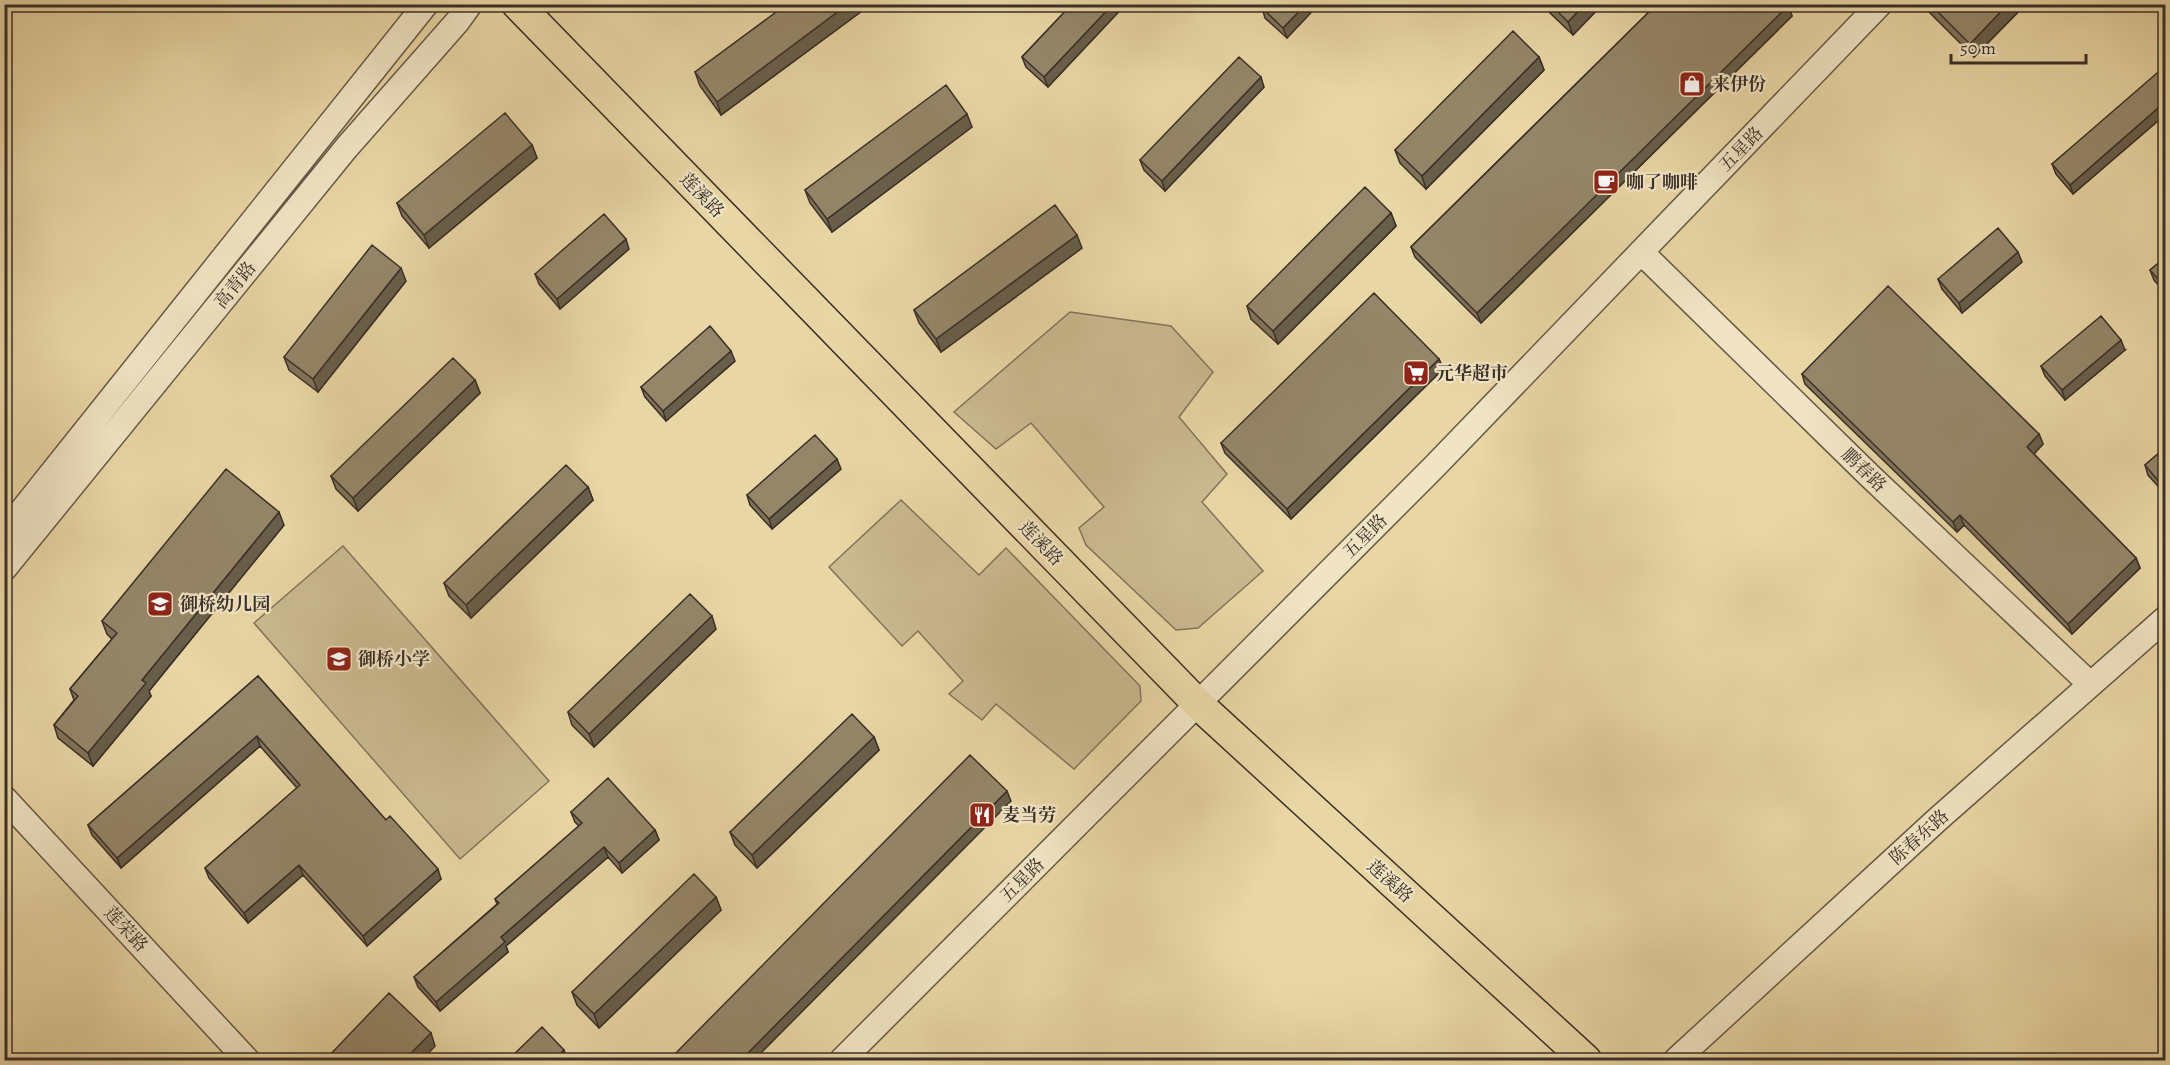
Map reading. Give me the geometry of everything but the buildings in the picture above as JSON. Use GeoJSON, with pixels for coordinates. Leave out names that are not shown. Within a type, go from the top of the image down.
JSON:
{"type":"FeatureCollection","features":[{"type":"Feature","properties":{"kind":"main road","name":"莲溪路"},"geometry":{"type":"LineString","coordinates":[[517,4],[1198,704],[1586,1060]]}},
{"type":"Feature","properties":{"kind":"street","name":"高青路"},"geometry":{"type":"LineString","coordinates":[[4,533],[426,4]]}},
{"type":"Feature","properties":{"kind":"street","name":"高青路"},"geometry":{"type":"LineString","coordinates":[[4,569],[347,147],[457,22],[470,4]]}},
{"type":"Feature","properties":{"kind":"street","name":"五星路"},"geometry":{"type":"LineString","coordinates":[[842,1060],[1435,466],[1880,4]]}},
{"type":"Feature","properties":{"kind":"street","name":"鹏春路"},"geometry":{"type":"LineString","coordinates":[[1641,252],[1871,477],[2090,684]]}},
{"type":"Feature","properties":{"kind":"street","name":"陈春东路"},"geometry":{"type":"LineString","coordinates":[[1676,1060],[1938,819],[2166,618]]}},
{"type":"Feature","properties":{"kind":"street","name":"莲荣路"},"geometry":{"type":"LineString","coordinates":[[4,798],[247,1060]]}},
{"type":"Feature","properties":{"kind":"shaded area"},"geometry":{"type":"Polygon","coordinates":[[[1070,312],[1171,326],[1213,372],[1179,417],[1227,474],[1202,502],[1263,571],[1198,628],[1176,630],[1086,545],[1079,528],[1104,507],[1031,423],[996,449],[954,412],[1070,312]]]}},
{"type":"Feature","properties":{"kind":"shaded area"},"geometry":{"type":"Polygon","coordinates":[[[901,500],[979,575],[1006,548],[1140,686],[1141,701],[1074,769],[996,704],[982,720],[949,694],[963,681],[918,631],[902,646],[829,567],[901,500]]]}},
{"type":"Feature","properties":{"kind":"shaded area"},"geometry":{"type":"Polygon","coordinates":[[[343,546],[549,781],[460,859],[254,623],[343,546]]]}},
{"type":"Feature","properties":{"kind":"place","name":"来伊份"},"geometry":{"type":"Point","coordinates":[1692,84]}},
{"type":"Feature","properties":{"kind":"place","name":"咖了咖啡"},"geometry":{"type":"Point","coordinates":[1606,182]}},
{"type":"Feature","properties":{"kind":"place","name":"元华超市"},"geometry":{"type":"Point","coordinates":[1416,373]}},
{"type":"Feature","properties":{"kind":"place","name":"御桥幼儿园"},"geometry":{"type":"Point","coordinates":[160,604]}},
{"type":"Feature","properties":{"kind":"place","name":"御桥小学"},"geometry":{"type":"Point","coordinates":[339,659]}},
{"type":"Feature","properties":{"kind":"place","name":"麦当劳"},"geometry":{"type":"Point","coordinates":[982,815]}}]}
